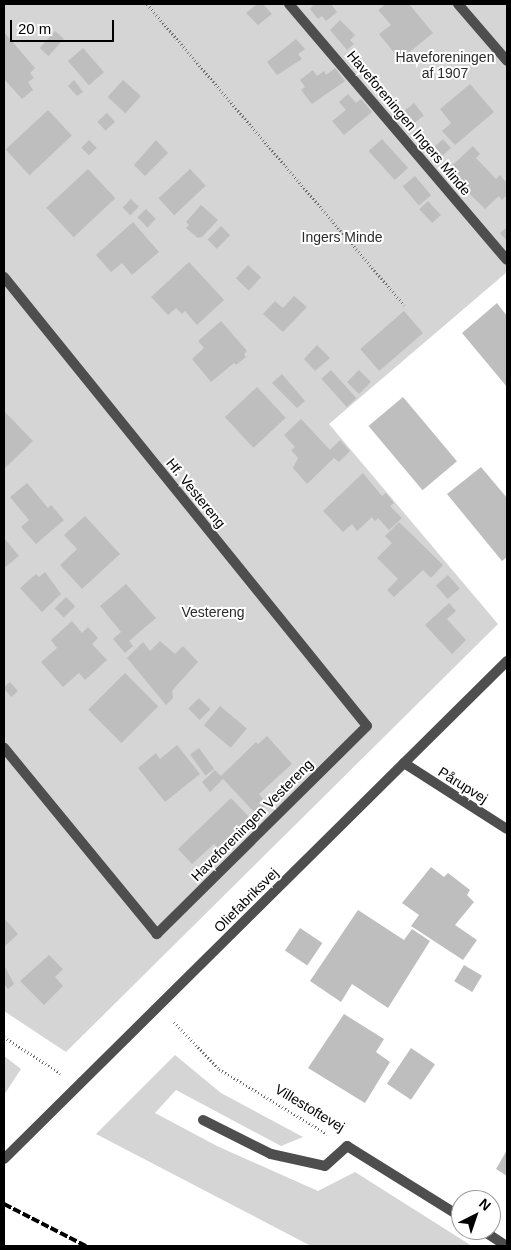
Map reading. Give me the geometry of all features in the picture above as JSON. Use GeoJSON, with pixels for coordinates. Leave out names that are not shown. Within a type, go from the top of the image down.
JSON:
{"type":"FeatureCollection","features":[{"type":"Feature","properties":{"kind":"street","name":"Haveforeningen Ingers Minde"},"geometry":{"type":"LineString","coordinates":[[289,4],[507,260]]}},
{"type":"Feature","properties":{"kind":"street"},"geometry":{"type":"LineString","coordinates":[[458,4],[507,61]]}},
{"type":"Feature","properties":{"kind":"street","name":"Hf. Vestereng"},"geometry":{"type":"LineString","coordinates":[[4,278],[367,726]]}},
{"type":"Feature","properties":{"kind":"street","name":"Oliefabriksvej"},"geometry":{"type":"LineString","coordinates":[[4,1159],[507,661]]}},
{"type":"Feature","properties":{"kind":"street","name":"Haveforeningen Vestereng"},"geometry":{"type":"LineString","coordinates":[[4,748],[157,934],[367,726]]}},
{"type":"Feature","properties":{"kind":"street","name":"Pårupvej"},"geometry":{"type":"LineString","coordinates":[[404,764],[507,829]]}},
{"type":"Feature","properties":{"kind":"street"},"geometry":{"type":"LineString","coordinates":[[203,1120],[272,1154],[325,1166],[347,1146]]}},
{"type":"Feature","properties":{"kind":"street","name":"Villestoftevej"},"geometry":{"type":"LineString","coordinates":[[347,1146],[451,1211]]}},
{"type":"Feature","properties":{"kind":"path"},"geometry":{"type":"LineString","coordinates":[[147,4],[404,305]]}},
{"type":"Feature","properties":{"kind":"path","name":"Villestoftevej"},"geometry":{"type":"LineString","coordinates":[[158,1006],[219,1069],[347,1146]]}},
{"type":"Feature","properties":{"kind":"path"},"geometry":{"type":"LineString","coordinates":[[4,1037],[79,1084]]}},
{"type":"Feature","properties":{"kind":"green space","name":"Vestereng"},"geometry":{"type":"Polygon","coordinates":[[[4,4],[507,4],[507,272],[329,424],[498,624],[66,1052],[4,1011],[4,4]]]}},
{"type":"Feature","properties":{"kind":"green space"},"geometry":{"type":"Polygon","coordinates":[[[175,1055],[221,1093],[303,1137],[281,1146],[176,1090],[155,1113],[217,1146],[318,1191],[355,1172],[451,1233],[451,1240],[463,1240],[472,1246],[311,1246],[96,1134],[175,1055]]]}},
{"type":"Feature","properties":{"kind":"green space"},"geometry":{"type":"Polygon","coordinates":[[[4,1056],[21,1069],[4,1095],[4,1056]]]}},
{"type":"Feature","properties":{"kind":"building"},"geometry":{"type":"Polygon","coordinates":[[[257,4],[263,4],[272,14],[258,25],[246,13],[257,4]]]}},
{"type":"Feature","properties":{"kind":"building"},"geometry":{"type":"Polygon","coordinates":[[[314,4],[331,4],[337,12],[326,21],[322,16],[318,19],[310,9],[314,4]]]}},
{"type":"Feature","properties":{"kind":"building"},"geometry":{"type":"Polygon","coordinates":[[[386,4],[409,4],[433,33],[400,60],[379,34],[391,25],[378,10],[386,4]]]}},
{"type":"Feature","properties":{"kind":"building"},"geometry":{"type":"Polygon","coordinates":[[[340,20],[355,35],[350,40],[354,44],[347,50],[330,30],[340,20]]]}},
{"type":"Feature","properties":{"kind":"building"},"geometry":{"type":"Polygon","coordinates":[[[55,31],[64,39],[49,56],[40,48],[55,31]]]}},
{"type":"Feature","properties":{"kind":"building"},"geometry":{"type":"Polygon","coordinates":[[[4,32],[35,68],[30,73],[34,78],[28,82],[33,90],[22,99],[4,79],[4,32]]]}},
{"type":"Feature","properties":{"kind":"building"},"geometry":{"type":"Polygon","coordinates":[[[296,39],[305,49],[298,54],[302,59],[277,75],[267,62],[296,39]]]}},
{"type":"Feature","properties":{"kind":"building"},"geometry":{"type":"Polygon","coordinates":[[[83,48],[104,72],[89,85],[68,61],[83,48]]]}},
{"type":"Feature","properties":{"kind":"building"},"geometry":{"type":"Polygon","coordinates":[[[335,68],[345,81],[312,104],[301,90],[305,87],[300,80],[313,70],[317,76],[324,71],[326,75],[335,68]]]}},
{"type":"Feature","properties":{"kind":"building"},"geometry":{"type":"Polygon","coordinates":[[[74,80],[83,92],[77,96],[68,86],[74,80]]]}},
{"type":"Feature","properties":{"kind":"building"},"geometry":{"type":"Polygon","coordinates":[[[123,80],[141,96],[125,113],[108,97],[123,80]]]}},
{"type":"Feature","properties":{"kind":"building"},"geometry":{"type":"Polygon","coordinates":[[[470,84],[494,112],[455,145],[442,131],[451,123],[440,109],[470,84]]]}},
{"type":"Feature","properties":{"kind":"building"},"geometry":{"type":"Polygon","coordinates":[[[348,94],[356,103],[361,99],[372,112],[344,135],[332,121],[346,110],[339,102],[348,94]]]}},
{"type":"Feature","properties":{"kind":"building"},"geometry":{"type":"Polygon","coordinates":[[[414,103],[424,116],[414,124],[404,111],[414,103]]]}},
{"type":"Feature","properties":{"kind":"building"},"geometry":{"type":"Polygon","coordinates":[[[48,110],[72,136],[29,175],[6,150],[48,110]]]}},
{"type":"Feature","properties":{"kind":"building"},"geometry":{"type":"Polygon","coordinates":[[[107,113],[115,122],[105,131],[97,122],[107,113]]]}},
{"type":"Feature","properties":{"kind":"building"},"geometry":{"type":"Polygon","coordinates":[[[382,139],[408,168],[395,180],[369,151],[382,139]]]}},
{"type":"Feature","properties":{"kind":"building"},"geometry":{"type":"Polygon","coordinates":[[[443,139],[451,148],[438,159],[430,150],[443,139]]]}},
{"type":"Feature","properties":{"kind":"building"},"geometry":{"type":"Polygon","coordinates":[[[89,140],[97,148],[89,156],[81,148],[89,140]]]}},
{"type":"Feature","properties":{"kind":"building"},"geometry":{"type":"Polygon","coordinates":[[[156,140],[168,153],[145,176],[134,165],[156,140]]]}},
{"type":"Feature","properties":{"kind":"building"},"geometry":{"type":"Polygon","coordinates":[[[473,146],[480,154],[476,158],[496,179],[500,175],[507,183],[507,195],[502,200],[499,196],[485,209],[446,171],[473,146]]]}},
{"type":"Feature","properties":{"kind":"building"},"geometry":{"type":"Polygon","coordinates":[[[88,169],[115,198],[74,237],[46,208],[88,169]]]}},
{"type":"Feature","properties":{"kind":"building"},"geometry":{"type":"Polygon","coordinates":[[[190,169],[206,186],[174,215],[159,198],[190,169]]]}},
{"type":"Feature","properties":{"kind":"building"},"geometry":{"type":"Polygon","coordinates":[[[415,176],[431,195],[419,205],[403,186],[415,176]]]}},
{"type":"Feature","properties":{"kind":"building"},"geometry":{"type":"Polygon","coordinates":[[[131,199],[139,207],[130,215],[123,207],[131,199]]]}},
{"type":"Feature","properties":{"kind":"building"},"geometry":{"type":"Polygon","coordinates":[[[428,201],[441,215],[432,223],[419,209],[428,201]]]}},
{"type":"Feature","properties":{"kind":"building"},"geometry":{"type":"Polygon","coordinates":[[[201,205],[218,220],[202,237],[198,238],[186,228],[189,225],[186,222],[201,205]]]}},
{"type":"Feature","properties":{"kind":"building"},"geometry":{"type":"Polygon","coordinates":[[[146,209],[156,219],[147,227],[138,217],[146,209]]]}},
{"type":"Feature","properties":{"kind":"building"},"geometry":{"type":"Polygon","coordinates":[[[133,222],[159,252],[132,275],[122,263],[111,272],[96,255],[133,222]]]}},
{"type":"Feature","properties":{"kind":"building"},"geometry":{"type":"Polygon","coordinates":[[[221,226],[230,235],[217,249],[208,239],[221,226]]]}},
{"type":"Feature","properties":{"kind":"building"},"geometry":{"type":"Polygon","coordinates":[[[507,227],[507,241],[500,233],[507,227]]]}},
{"type":"Feature","properties":{"kind":"building"},"geometry":{"type":"Polygon","coordinates":[[[189,262],[224,300],[197,325],[185,311],[182,314],[176,308],[168,315],[151,297],[189,262]]]}},
{"type":"Feature","properties":{"kind":"building"},"geometry":{"type":"Polygon","coordinates":[[[248,265],[261,277],[249,290],[236,278],[248,265]]]}},
{"type":"Feature","properties":{"kind":"building"},"geometry":{"type":"Polygon","coordinates":[[[294,296],[307,307],[283,332],[263,314],[275,301],[283,308],[294,296]]]}},
{"type":"Feature","properties":{"kind":"building"},"geometry":{"type":"Polygon","coordinates":[[[497,303],[507,316],[507,387],[462,333],[497,303]]]}},
{"type":"Feature","properties":{"kind":"building"},"geometry":{"type":"Polygon","coordinates":[[[404,311],[423,333],[379,371],[360,349],[404,311]]]}},
{"type":"Feature","properties":{"kind":"building"},"geometry":{"type":"Polygon","coordinates":[[[221,321],[247,351],[244,354],[246,357],[236,365],[234,363],[211,382],[192,359],[204,348],[198,341],[221,321]]]}},
{"type":"Feature","properties":{"kind":"building"},"geometry":{"type":"Polygon","coordinates":[[[317,345],[330,358],[315,371],[304,359],[317,345]]]}},
{"type":"Feature","properties":{"kind":"building"},"geometry":{"type":"Polygon","coordinates":[[[331,370],[356,398],[347,407],[321,379],[331,370]]]}},
{"type":"Feature","properties":{"kind":"building"},"geometry":{"type":"Polygon","coordinates":[[[359,370],[371,382],[359,394],[347,382],[359,370]]]}},
{"type":"Feature","properties":{"kind":"building"},"geometry":{"type":"Polygon","coordinates":[[[282,374],[305,401],[297,408],[272,383],[282,374]]]}},
{"type":"Feature","properties":{"kind":"building"},"geometry":{"type":"Polygon","coordinates":[[[257,387],[286,418],[253,448],[225,417],[257,387]]]}},
{"type":"Feature","properties":{"kind":"building"},"geometry":{"type":"Polygon","coordinates":[[[403,397],[457,461],[423,490],[369,426],[403,397]]]}},
{"type":"Feature","properties":{"kind":"building"},"geometry":{"type":"Polygon","coordinates":[[[4,411],[33,441],[4,469],[4,411]]]}},
{"type":"Feature","properties":{"kind":"building"},"geometry":{"type":"Polygon","coordinates":[[[301,419],[330,450],[340,440],[350,451],[339,462],[334,458],[307,484],[293,468],[298,458],[291,450],[295,447],[284,435],[301,419]]]}},
{"type":"Feature","properties":{"kind":"building"},"geometry":{"type":"Polygon","coordinates":[[[481,467],[507,498],[507,557],[502,561],[447,494],[481,467]]]}},
{"type":"Feature","properties":{"kind":"building"},"geometry":{"type":"Polygon","coordinates":[[[363,473],[382,496],[386,493],[394,503],[390,506],[402,518],[389,530],[378,518],[375,521],[372,517],[357,531],[352,524],[343,532],[323,511],[363,473]]]}},
{"type":"Feature","properties":{"kind":"building"},"geometry":{"type":"Polygon","coordinates":[[[27,483],[48,508],[51,505],[64,520],[36,544],[21,527],[29,520],[10,497],[27,483]]]}},
{"type":"Feature","properties":{"kind":"building"},"geometry":{"type":"Polygon","coordinates":[[[85,516],[120,554],[82,589],[60,565],[77,549],[64,535],[85,516]]]}},
{"type":"Feature","properties":{"kind":"building"},"geometry":{"type":"Polygon","coordinates":[[[399,522],[443,565],[431,578],[423,570],[394,597],[387,590],[398,579],[377,558],[392,543],[385,536],[399,522]]]}},
{"type":"Feature","properties":{"kind":"building"},"geometry":{"type":"Polygon","coordinates":[[[4,538],[19,556],[4,568],[4,538]]]}},
{"type":"Feature","properties":{"kind":"building"},"geometry":{"type":"Polygon","coordinates":[[[45,572],[61,594],[42,612],[20,588],[36,574],[39,577],[45,572]]]}},
{"type":"Feature","properties":{"kind":"building"},"geometry":{"type":"Polygon","coordinates":[[[448,575],[460,589],[448,599],[436,585],[448,575]]]}},
{"type":"Feature","properties":{"kind":"building"},"geometry":{"type":"Polygon","coordinates":[[[126,584],[156,618],[129,641],[133,646],[125,653],[113,639],[121,632],[100,606],[126,584]]]}},
{"type":"Feature","properties":{"kind":"building"},"geometry":{"type":"Polygon","coordinates":[[[66,597],[75,606],[64,618],[55,608],[66,597]]]}},
{"type":"Feature","properties":{"kind":"building"},"geometry":{"type":"Polygon","coordinates":[[[449,603],[456,611],[447,619],[466,640],[452,654],[425,625],[449,603]]]}},
{"type":"Feature","properties":{"kind":"building"},"geometry":{"type":"Polygon","coordinates":[[[72,621],[82,633],[88,627],[98,638],[92,644],[107,660],[85,680],[79,673],[63,687],[41,662],[57,648],[51,640],[72,621]]]}},
{"type":"Feature","properties":{"kind":"building"},"geometry":{"type":"Polygon","coordinates":[[[160,641],[175,654],[183,646],[198,662],[172,691],[173,698],[166,705],[127,658],[143,642],[150,651],[160,641]]]}},
{"type":"Feature","properties":{"kind":"building"},"geometry":{"type":"Polygon","coordinates":[[[125,673],[158,706],[121,743],[88,710],[125,673]]]}},
{"type":"Feature","properties":{"kind":"building"},"geometry":{"type":"Polygon","coordinates":[[[10,682],[18,691],[11,697],[4,689],[10,682]]]}},
{"type":"Feature","properties":{"kind":"building"},"geometry":{"type":"Polygon","coordinates":[[[199,698],[210,709],[200,720],[188,709],[199,698]]]}},
{"type":"Feature","properties":{"kind":"building"},"geometry":{"type":"Polygon","coordinates":[[[220,706],[247,728],[231,748],[204,725],[220,706]]]}},
{"type":"Feature","properties":{"kind":"building"},"geometry":{"type":"Polygon","coordinates":[[[267,736],[292,764],[259,794],[267,804],[256,814],[223,779],[210,792],[202,782],[215,770],[221,776],[256,742],[258,744],[267,736]]]}},
{"type":"Feature","properties":{"kind":"building"},"geometry":{"type":"Polygon","coordinates":[[[177,745],[200,774],[165,802],[138,768],[156,753],[160,759],[177,745]]]}},
{"type":"Feature","properties":{"kind":"building"},"geometry":{"type":"Polygon","coordinates":[[[199,748],[214,769],[205,776],[190,754],[199,748]]]}},
{"type":"Feature","properties":{"kind":"building"},"geometry":{"type":"Polygon","coordinates":[[[231,798],[249,817],[218,848],[214,844],[192,864],[178,849],[231,798]]]}},
{"type":"Feature","properties":{"kind":"building"},"geometry":{"type":"Polygon","coordinates":[[[431,867],[444,877],[448,873],[470,890],[467,895],[474,902],[455,925],[477,940],[463,960],[411,926],[419,915],[402,903],[431,867]]]}},
{"type":"Feature","properties":{"kind":"building"},"geometry":{"type":"Polygon","coordinates":[[[358,910],[404,940],[412,929],[430,941],[388,1008],[352,984],[341,1002],[310,981],[358,910]]]}},
{"type":"Feature","properties":{"kind":"building"},"geometry":{"type":"Polygon","coordinates":[[[4,918],[18,934],[4,947],[4,918]]]}},
{"type":"Feature","properties":{"kind":"building"},"geometry":{"type":"Polygon","coordinates":[[[300,928],[322,943],[307,965],[285,950],[300,928]]]}},
{"type":"Feature","properties":{"kind":"building"},"geometry":{"type":"Polygon","coordinates":[[[49,955],[63,969],[55,977],[63,986],[44,1005],[20,981],[49,955]]]}},
{"type":"Feature","properties":{"kind":"building"},"geometry":{"type":"Polygon","coordinates":[[[4,965],[14,984],[8,989],[4,984],[4,965]]]}},
{"type":"Feature","properties":{"kind":"building"},"geometry":{"type":"Polygon","coordinates":[[[464,965],[482,976],[472,992],[454,981],[464,965]]]}},
{"type":"Feature","properties":{"kind":"building"},"geometry":{"type":"Polygon","coordinates":[[[344,1014],[384,1039],[376,1052],[390,1062],[365,1103],[308,1068],[344,1014]]]}},
{"type":"Feature","properties":{"kind":"building"},"geometry":{"type":"Polygon","coordinates":[[[411,1048],[435,1064],[411,1100],[387,1084],[411,1048]]]}},
{"type":"Feature","properties":{"kind":"building"},"geometry":{"type":"Polygon","coordinates":[[[507,1150],[507,1176],[496,1169],[507,1150]]]}},
{"type":"Feature","properties":{"kind":"railway"},"geometry":{"type":"LineString","coordinates":[[4,1204],[86,1246]]}},
{"type":"Feature","properties":{"kind":"park label","name":"Haveforeningen af 1907"},"geometry":{"type":"Point","coordinates":[445,66]}},
{"type":"Feature","properties":{"kind":"park label","name":"Ingers Minde"},"geometry":{"type":"Point","coordinates":[342,237]}}]}
